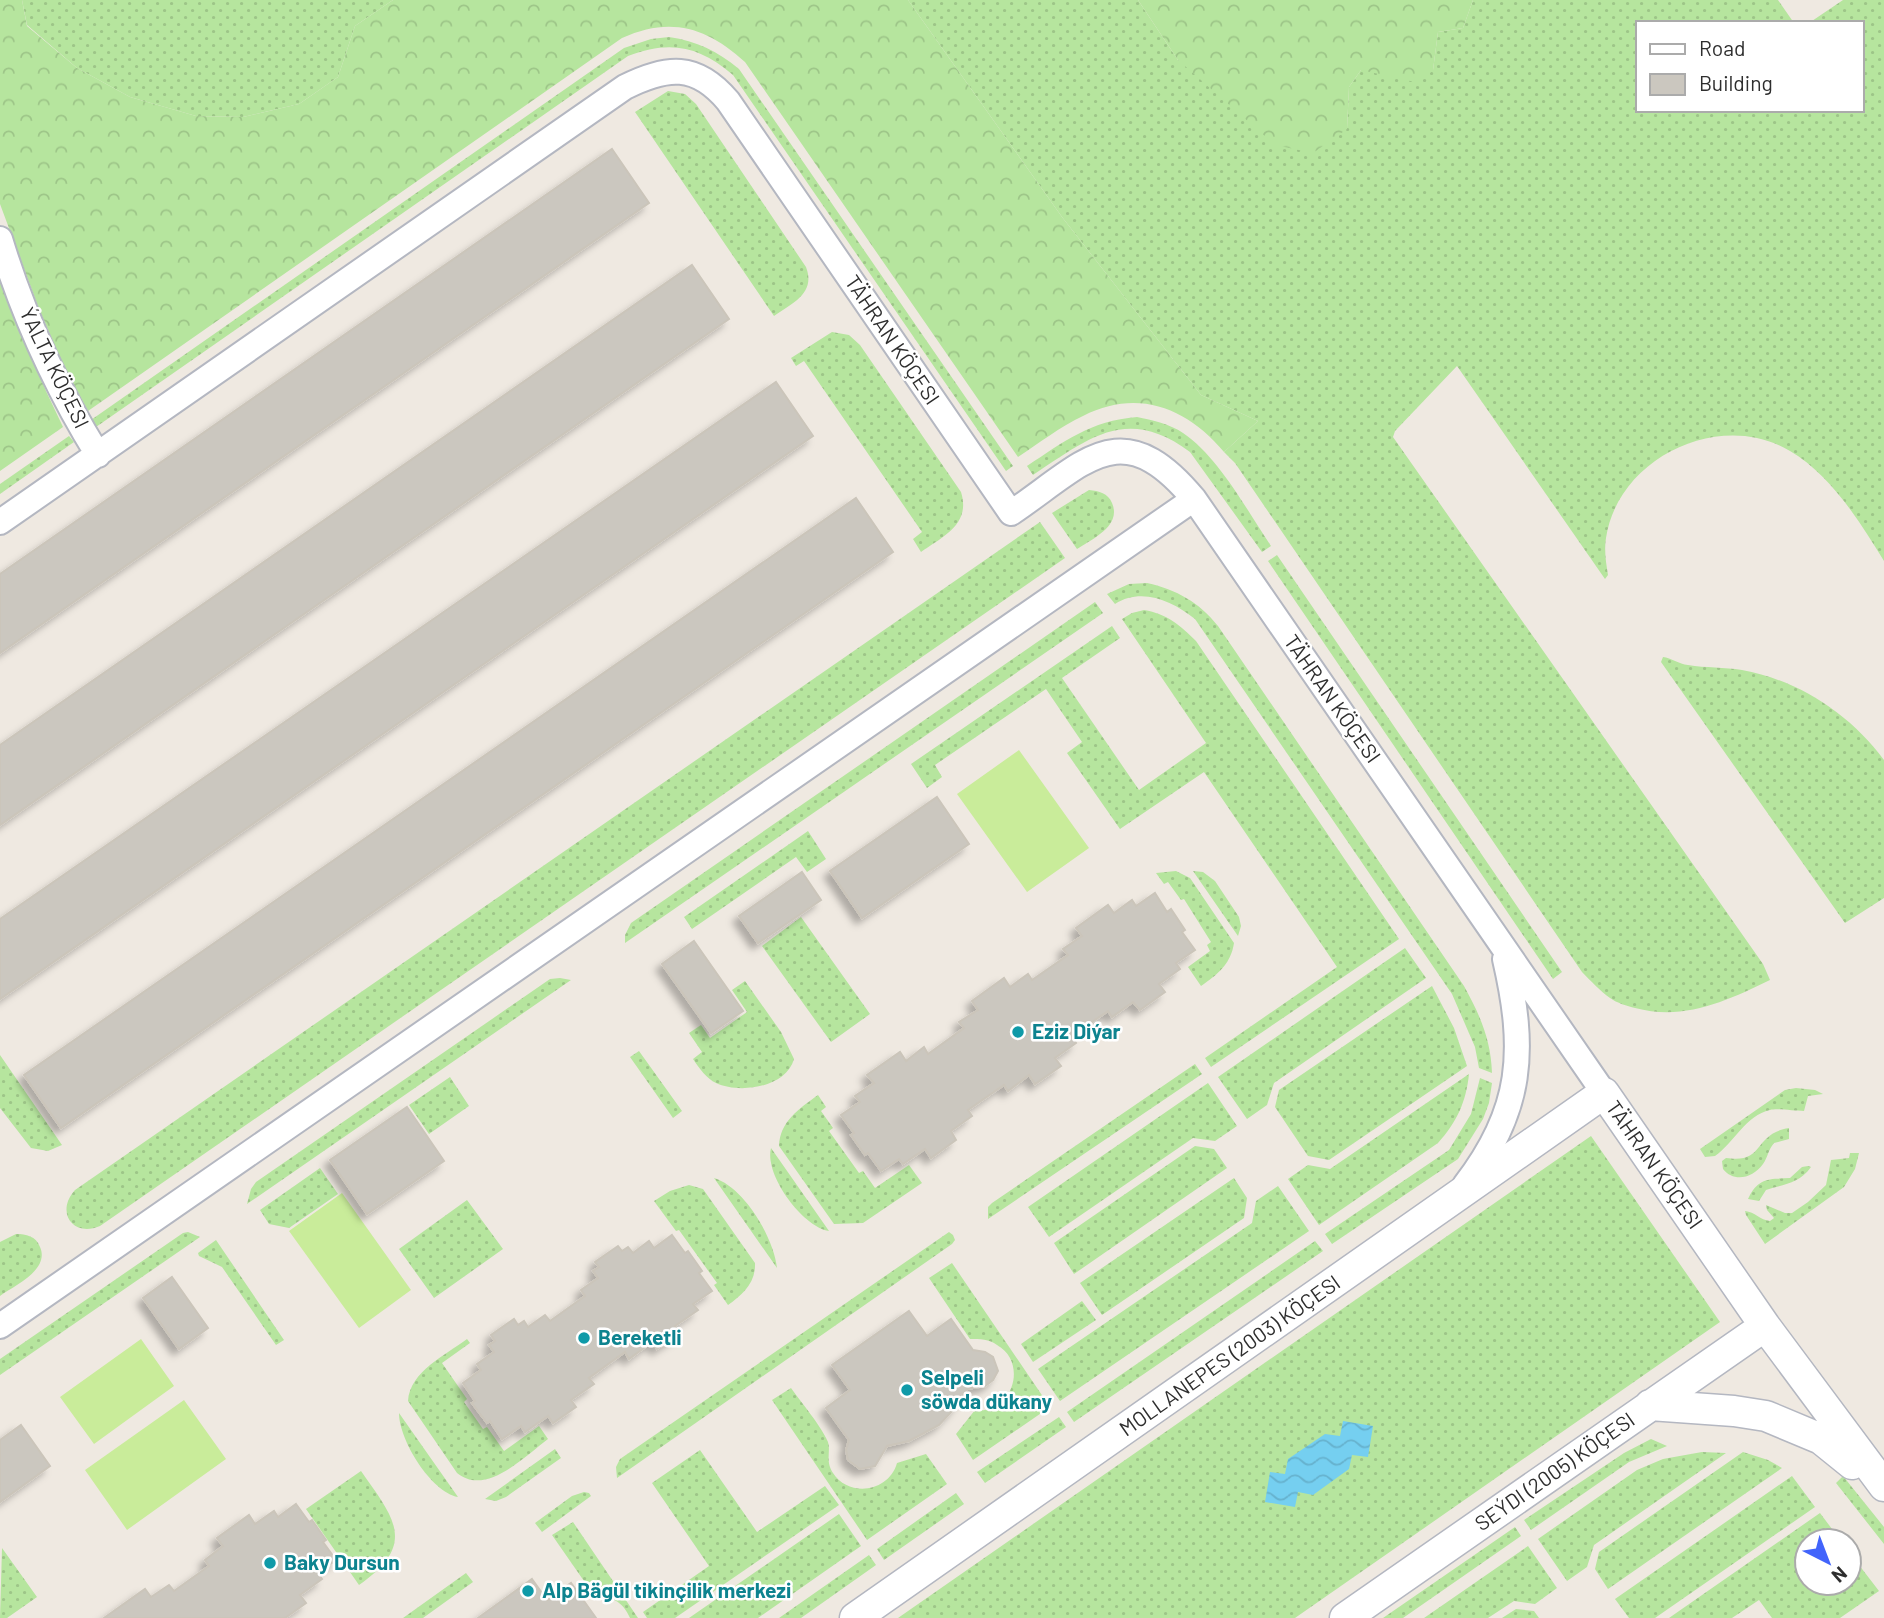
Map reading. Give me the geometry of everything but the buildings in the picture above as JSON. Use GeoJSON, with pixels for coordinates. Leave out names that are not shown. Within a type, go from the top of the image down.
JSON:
{"type":"FeatureCollection","features":[{"type":"Feature","properties":{"kind":"street","name":"TÄHRAN KÖÇESI"},"geometry":{"type":"LineString","coordinates":[[98,455],[625,87],[647,76],[680,71],[708,81],[728,102],[1011,513],[1087,461],[1107,452],[1123,450],[1139,454],[1166,468],[1194,499],[1765,1326],[1884,1486]]}},
{"type":"Feature","properties":{"kind":"street","name":"ÝALTA KÖÇESI"},"geometry":{"type":"LineString","coordinates":[[0,239],[43,356],[98,455]]}},
{"type":"Feature","properties":{"kind":"street"},"geometry":{"type":"LineString","coordinates":[[0,522],[98,455]]}},
{"type":"Feature","properties":{"kind":"street"},"geometry":{"type":"LineString","coordinates":[[0,1326],[1194,499]]}},
{"type":"Feature","properties":{"kind":"street"},"geometry":{"type":"LineString","coordinates":[[1457,1197],[1483,1161],[1504,1122],[1517,1070],[1518,1041],[1513,992],[1502,945]]}},
{"type":"Feature","properties":{"kind":"street","name":"MOLLANEPES (2003) KÖÇESI"},"geometry":{"type":"LineString","coordinates":[[855,1618],[1604,1093]]}},
{"type":"Feature","properties":{"kind":"street","name":"SEÝDI (2005) KÖÇESI"},"geometry":{"type":"LineString","coordinates":[[1346,1618],[1765,1326]]}},
{"type":"Feature","properties":{"kind":"street"},"geometry":{"type":"LineString","coordinates":[[1650,1405],[1766,1416],[1821,1439],[1856,1466],[1884,1495]]}},
{"type":"Feature","properties":{"kind":"green space"},"geometry":{"type":"Polygon","coordinates":[[[0,0],[22,0],[27,26],[77,68],[130,97],[196,116],[243,117],[299,104],[338,77],[355,26],[393,0],[908,0],[1062,217],[1201,395],[1258,421],[1224,452],[1210,437],[1178,414],[1142,403],[1123,404],[1083,416],[1018,457],[745,62],[731,50],[702,33],[672,27],[640,31],[622,38],[88,411],[65,369],[39,309],[0,204],[0,0]]]}},
{"type":"Feature","properties":{"kind":"green space"},"geometry":{"type":"Polygon","coordinates":[[[22,0],[393,0],[355,26],[338,77],[299,104],[243,117],[196,116],[130,97],[77,68],[27,25],[22,0]]]}},
{"type":"Feature","properties":{"kind":"green space"},"geometry":{"type":"Polygon","coordinates":[[[908,0],[1138,0],[1178,60],[1347,129],[1349,87],[1361,70],[1433,70],[1438,32],[1463,28],[1473,0],[1778,0],[1793,21],[1636,21],[1636,112],[1863,112],[1863,21],[1812,21],[1843,0],[1884,0],[1884,561],[1855,515],[1819,473],[1790,451],[1763,439],[1734,435],[1705,439],[1677,448],[1651,464],[1630,484],[1615,509],[1606,538],[1608,575],[1605,579],[1457,366],[1395,431],[1393,437],[1763,964],[1770,980],[1721,1002],[1671,1012],[1653,1011],[1613,1000],[1582,972],[1235,463],[1224,452],[1258,421],[1201,395],[1062,217],[908,0]]]}},
{"type":"Feature","properties":{"kind":"green space"},"geometry":{"type":"Polygon","coordinates":[[[1138,0],[1473,0],[1463,28],[1438,32],[1433,70],[1419,83],[1361,70],[1349,87],[1347,129],[1313,153],[1275,145],[1178,60],[1138,0]]]}},
{"type":"Feature","properties":{"kind":"green space"},"geometry":{"type":"Polygon","coordinates":[[[669,37],[706,48],[739,69],[1013,466],[1006,471],[733,75],[696,52],[671,47],[628,56],[96,427],[91,420],[624,48],[651,39],[669,37]]]}},
{"type":"Feature","properties":{"kind":"green space"},"geometry":{"type":"Polygon","coordinates":[[[668,91],[685,94],[696,104],[806,267],[808,284],[805,291],[795,302],[774,316],[635,112],[668,91]]]}},
{"type":"Feature","properties":{"kind":"green space"},"geometry":{"type":"Polygon","coordinates":[[[0,273],[46,391],[63,427],[0,471],[0,273]]]}},
{"type":"Feature","properties":{"kind":"green space"},"geometry":{"type":"Polygon","coordinates":[[[832,332],[849,335],[860,345],[961,492],[963,503],[959,521],[921,552],[913,539],[922,532],[804,361],[796,366],[791,358],[832,332]]]}},
{"type":"Feature","properties":{"kind":"green space"},"geometry":{"type":"Polygon","coordinates":[[[1137,417],[1172,427],[1196,443],[1232,485],[1271,546],[1262,552],[1190,452],[1167,438],[1147,431],[1127,429],[1109,432],[1072,449],[1033,475],[1027,466],[1092,428],[1137,417]]]}},
{"type":"Feature","properties":{"kind":"green space"},"geometry":{"type":"Polygon","coordinates":[[[69,436],[74,442],[0,494],[0,484],[69,436]]]}},
{"type":"Feature","properties":{"kind":"green space"},"geometry":{"type":"Polygon","coordinates":[[[1089,490],[1108,497],[1114,511],[1113,518],[1104,531],[1077,549],[1052,513],[1089,490]]]}},
{"type":"Feature","properties":{"kind":"green space"},"geometry":{"type":"Polygon","coordinates":[[[1040,522],[1065,558],[100,1226],[82,1229],[70,1221],[67,1207],[75,1190],[1040,522]]]}},
{"type":"Feature","properties":{"kind":"green space"},"geometry":{"type":"Polygon","coordinates":[[[1277,555],[1562,972],[1553,979],[1268,561],[1277,555]]]}},
{"type":"Feature","properties":{"kind":"green space"},"geometry":{"type":"Polygon","coordinates":[[[1147,583],[1187,598],[1218,626],[1464,986],[1484,1028],[1492,1073],[1479,1068],[1475,1047],[1452,994],[1195,619],[1156,598],[1136,597],[1115,604],[1107,594],[1129,584],[1147,583]]]}},
{"type":"Feature","properties":{"kind":"green space"},"geometry":{"type":"Polygon","coordinates":[[[1095,602],[1103,613],[625,943],[625,935],[631,923],[1095,602]]]}},
{"type":"Feature","properties":{"kind":"green space"},"geometry":{"type":"Polygon","coordinates":[[[1144,610],[1173,621],[1196,641],[1399,939],[1211,1067],[1205,1058],[1337,967],[1204,772],[1120,829],[1067,753],[1082,742],[1046,689],[935,765],[942,777],[927,788],[911,764],[1112,626],[1120,638],[1062,678],[1139,790],[1206,743],[1122,619],[1144,610]]]}},
{"type":"Feature","properties":{"kind":"green space"},"geometry":{"type":"Polygon","coordinates":[[[1663,657],[1688,665],[1742,670],[1783,682],[1803,691],[1839,714],[1870,743],[1884,760],[1884,898],[1845,923],[1661,662],[1663,657]]]}},
{"type":"Feature","properties":{"kind":"green space"},"geometry":{"type":"Polygon","coordinates":[[[1019,750],[1089,848],[1027,892],[957,794],[1019,750]]]}},
{"type":"Feature","properties":{"kind":"green space"},"geometry":{"type":"Polygon","coordinates":[[[808,831],[826,859],[807,872],[796,857],[692,929],[684,917],[808,831]]]}},
{"type":"Feature","properties":{"kind":"green space"},"geometry":{"type":"Polygon","coordinates":[[[1176,871],[1190,878],[1234,943],[1226,963],[1201,986],[1188,967],[1210,951],[1207,945],[1211,942],[1184,899],[1181,900],[1168,882],[1164,884],[1156,873],[1176,871]]]}},
{"type":"Feature","properties":{"kind":"green space"},"geometry":{"type":"Polygon","coordinates":[[[1193,871],[1203,872],[1215,881],[1239,917],[1241,926],[1238,936],[1193,871]]]}},
{"type":"Feature","properties":{"kind":"green space"},"geometry":{"type":"Polygon","coordinates":[[[801,917],[870,1014],[831,1042],[762,946],[801,917]]]}},
{"type":"Feature","properties":{"kind":"green space"},"geometry":{"type":"Polygon","coordinates":[[[1405,948],[1426,978],[1274,1083],[1267,1105],[1247,1119],[1218,1077],[1405,948]]]}},
{"type":"Feature","properties":{"kind":"green space"},"geometry":{"type":"Polygon","coordinates":[[[550,979],[571,980],[247,1204],[256,1182],[550,979]]]}},
{"type":"Feature","properties":{"kind":"green space"},"geometry":{"type":"Polygon","coordinates":[[[745,981],[781,1032],[794,1059],[782,1077],[761,1086],[737,1088],[716,1083],[703,1073],[693,1059],[702,1052],[689,1033],[701,1025],[710,1038],[747,1012],[732,990],[745,981]]]}},
{"type":"Feature","properties":{"kind":"green space"},"geometry":{"type":"Polygon","coordinates":[[[1432,986],[1454,1028],[1467,1066],[1329,1160],[1308,1156],[1275,1107],[1279,1090],[1432,986]]]}},
{"type":"Feature","properties":{"kind":"green space"},"geometry":{"type":"Polygon","coordinates":[[[639,1051],[682,1111],[673,1118],[630,1057],[639,1051]]]}},
{"type":"Feature","properties":{"kind":"green space"},"geometry":{"type":"Polygon","coordinates":[[[0,1055],[62,1145],[48,1151],[31,1148],[0,1108],[0,1055]]]}},
{"type":"Feature","properties":{"kind":"green space"},"geometry":{"type":"Polygon","coordinates":[[[1195,1064],[1202,1074],[988,1219],[988,1207],[992,1203],[1195,1064]]]}},
{"type":"Feature","properties":{"kind":"green space"},"geometry":{"type":"Polygon","coordinates":[[[1469,1074],[1466,1094],[1459,1111],[1438,1143],[1319,1225],[1288,1179],[1308,1165],[1330,1169],[1469,1074]]]}},
{"type":"Feature","properties":{"kind":"green space"},"geometry":{"type":"Polygon","coordinates":[[[450,1077],[469,1106],[429,1134],[409,1105],[450,1077]]]}},
{"type":"Feature","properties":{"kind":"green space"},"geometry":{"type":"Polygon","coordinates":[[[1480,1078],[1492,1083],[1489,1103],[1483,1119],[1458,1159],[1332,1244],[1325,1234],[1449,1150],[1471,1114],[1480,1078]]]}},
{"type":"Feature","properties":{"kind":"green space"},"geometry":{"type":"Polygon","coordinates":[[[1208,1083],[1237,1126],[1215,1141],[1193,1138],[1049,1237],[1028,1207],[1208,1083]]]}},
{"type":"Feature","properties":{"kind":"green space"},"geometry":{"type":"Polygon","coordinates":[[[1785,1090],[1815,1090],[1823,1094],[1808,1096],[1804,1111],[1773,1109],[1754,1117],[1715,1156],[1705,1157],[1700,1149],[1785,1090]]]}},
{"type":"Feature","properties":{"kind":"green space"},"geometry":{"type":"Polygon","coordinates":[[[818,1095],[826,1107],[821,1111],[833,1128],[829,1131],[859,1173],[863,1171],[875,1188],[909,1165],[922,1183],[863,1223],[834,1224],[779,1146],[787,1123],[818,1095]]]}},
{"type":"Feature","properties":{"kind":"green space"},"geometry":{"type":"Polygon","coordinates":[[[1789,1128],[1789,1139],[1774,1143],[1763,1164],[1754,1173],[1738,1177],[1723,1169],[1722,1161],[1726,1158],[1748,1157],[1769,1136],[1789,1128]]]}},
{"type":"Feature","properties":{"kind":"green space"},"geometry":{"type":"Polygon","coordinates":[[[1591,1136],[1720,1322],[1295,1618],[898,1618],[1591,1136]]]}},
{"type":"Feature","properties":{"kind":"green space"},"geometry":{"type":"Polygon","coordinates":[[[1195,1146],[1214,1149],[1227,1168],[1074,1274],[1054,1243],[1195,1146]]]}},
{"type":"Feature","properties":{"kind":"green space"},"geometry":{"type":"Polygon","coordinates":[[[771,1148],[829,1231],[808,1220],[788,1198],[773,1172],[771,1148]]]}},
{"type":"Feature","properties":{"kind":"green space"},"geometry":{"type":"Polygon","coordinates":[[[1850,1153],[1859,1153],[1855,1169],[1844,1187],[1765,1244],[1745,1211],[1770,1221],[1774,1218],[1766,1205],[1792,1213],[1826,1185],[1831,1160],[1849,1158],[1850,1153]]]}},
{"type":"Feature","properties":{"kind":"green space"},"geometry":{"type":"Polygon","coordinates":[[[1802,1167],[1811,1167],[1806,1173],[1791,1183],[1766,1190],[1759,1201],[1748,1199],[1760,1183],[1771,1179],[1790,1178],[1802,1167]]]}},
{"type":"Feature","properties":{"kind":"green space"},"geometry":{"type":"Polygon","coordinates":[[[320,1168],[338,1194],[289,1228],[269,1224],[260,1210],[320,1168]]]}},
{"type":"Feature","properties":{"kind":"green space"},"geometry":{"type":"Polygon","coordinates":[[[714,1178],[736,1192],[756,1215],[770,1243],[777,1268],[714,1178]]]}},
{"type":"Feature","properties":{"kind":"green space"},"geometry":{"type":"Polygon","coordinates":[[[1234,1178],[1247,1198],[1244,1218],[1102,1315],[1080,1283],[1234,1178]]]}},
{"type":"Feature","properties":{"kind":"green space"},"geometry":{"type":"Polygon","coordinates":[[[689,1185],[703,1189],[755,1263],[751,1282],[743,1293],[728,1305],[714,1285],[717,1283],[679,1230],[676,1231],[654,1201],[670,1191],[689,1185]]]}},
{"type":"Feature","properties":{"kind":"green space"},"geometry":{"type":"Polygon","coordinates":[[[1278,1186],[1309,1231],[1060,1401],[1038,1369],[1252,1223],[1256,1201],[1278,1186]]]}},
{"type":"Feature","properties":{"kind":"green space"},"geometry":{"type":"Polygon","coordinates":[[[342,1193],[411,1290],[359,1328],[289,1231],[342,1193]]]}},
{"type":"Feature","properties":{"kind":"green space"},"geometry":{"type":"Polygon","coordinates":[[[467,1200],[503,1249],[434,1298],[399,1249],[467,1200]]]}},
{"type":"Feature","properties":{"kind":"green space"},"geometry":{"type":"Polygon","coordinates":[[[188,1232],[200,1237],[0,1375],[0,1359],[188,1232]]]}},
{"type":"Feature","properties":{"kind":"green space"},"geometry":{"type":"Polygon","coordinates":[[[949,1232],[955,1240],[952,1244],[617,1478],[616,1467],[620,1459],[949,1232]]]}},
{"type":"Feature","properties":{"kind":"green space"},"geometry":{"type":"Polygon","coordinates":[[[16,1234],[27,1235],[36,1240],[42,1255],[40,1263],[29,1276],[0,1296],[0,1242],[16,1234]]]}},
{"type":"Feature","properties":{"kind":"green space"},"geometry":{"type":"Polygon","coordinates":[[[216,1240],[284,1340],[276,1345],[222,1267],[199,1256],[198,1253],[216,1240]]]}},
{"type":"Feature","properties":{"kind":"green space"},"geometry":{"type":"Polygon","coordinates":[[[1315,1241],[1323,1251],[1074,1422],[1067,1412],[1315,1241]]]}},
{"type":"Feature","properties":{"kind":"green space"},"geometry":{"type":"Polygon","coordinates":[[[952,1263],[1050,1407],[973,1460],[956,1434],[975,1410],[988,1409],[1007,1396],[1014,1375],[1007,1353],[988,1340],[970,1339],[929,1278],[952,1263]]]}},
{"type":"Feature","properties":{"kind":"green space"},"geometry":{"type":"Polygon","coordinates":[[[1082,1301],[1096,1320],[1033,1362],[1021,1344],[1082,1301]]]}},
{"type":"Feature","properties":{"kind":"green space"},"geometry":{"type":"Polygon","coordinates":[[[141,1339],[174,1386],[94,1444],[60,1397],[141,1339]]]}},
{"type":"Feature","properties":{"kind":"green space"},"geometry":{"type":"Polygon","coordinates":[[[467,1339],[470,1343],[442,1363],[467,1399],[464,1402],[483,1429],[487,1427],[504,1451],[539,1426],[548,1439],[517,1464],[480,1480],[468,1479],[457,1473],[408,1401],[410,1390],[422,1372],[467,1339]]]}},
{"type":"Feature","properties":{"kind":"green space"},"geometry":{"type":"Polygon","coordinates":[[[791,1388],[825,1436],[829,1445],[831,1469],[840,1481],[858,1488],[877,1486],[893,1473],[897,1463],[926,1454],[947,1484],[867,1540],[772,1400],[791,1388]]]}},
{"type":"Feature","properties":{"kind":"green space"},"geometry":{"type":"Polygon","coordinates":[[[184,1400],[226,1459],[127,1530],[85,1470],[184,1400]]]}},
{"type":"Feature","properties":{"kind":"green space"},"geometry":{"type":"Polygon","coordinates":[[[399,1413],[458,1497],[437,1486],[418,1463],[404,1437],[399,1413]]]}},
{"type":"Feature","properties":{"kind":"green space"},"geometry":{"type":"Polygon","coordinates":[[[1059,1417],[1066,1427],[985,1483],[977,1472],[1059,1417]]]}},
{"type":"Feature","properties":{"kind":"green space"},"geometry":{"type":"Polygon","coordinates":[[[1651,1439],[1667,1446],[1629,1462],[1531,1530],[1524,1520],[1624,1453],[1651,1439]]]}},
{"type":"Feature","properties":{"kind":"green space"},"geometry":{"type":"Polygon","coordinates":[[[555,1449],[561,1458],[506,1497],[496,1501],[485,1499],[555,1449]]]}},
{"type":"Feature","properties":{"kind":"green space"},"geometry":{"type":"Polygon","coordinates":[[[700,1450],[757,1532],[825,1486],[839,1505],[675,1618],[647,1618],[643,1612],[709,1566],[652,1483],[700,1450]]]}},
{"type":"Feature","properties":{"kind":"green space"},"geometry":{"type":"Polygon","coordinates":[[[1702,1452],[1726,1453],[1594,1545],[1587,1567],[1567,1581],[1538,1539],[1637,1470],[1663,1459],[1702,1452]]]}},
{"type":"Feature","properties":{"kind":"green space"},"geometry":{"type":"Polygon","coordinates":[[[1743,1452],[1782,1468],[1608,1589],[1595,1569],[1599,1552],[1743,1452]]]}},
{"type":"Feature","properties":{"kind":"green space"},"geometry":{"type":"Polygon","coordinates":[[[361,1471],[390,1517],[394,1543],[389,1556],[359,1585],[306,1509],[361,1471]]]}},
{"type":"Feature","properties":{"kind":"green space"},"geometry":{"type":"Polygon","coordinates":[[[1792,1476],[1815,1507],[1655,1618],[1629,1618],[1615,1599],[1792,1476]]]}},
{"type":"Feature","properties":{"kind":"green space"},"geometry":{"type":"Polygon","coordinates":[[[1843,1476],[1884,1527],[1884,1544],[1836,1483],[1843,1476]]]}},
{"type":"Feature","properties":{"kind":"green space"},"geometry":{"type":"Polygon","coordinates":[[[584,1492],[591,1496],[542,1532],[535,1523],[572,1496],[584,1492]]]}},
{"type":"Feature","properties":{"kind":"green space"},"geometry":{"type":"Polygon","coordinates":[[[956,1493],[964,1504],[884,1560],[877,1549],[956,1493]]]}},
{"type":"Feature","properties":{"kind":"green space"},"geometry":{"type":"Polygon","coordinates":[[[1820,1513],[1830,1527],[1800,1527],[1820,1513]]]}},
{"type":"Feature","properties":{"kind":"green space"},"geometry":{"type":"Polygon","coordinates":[[[839,1514],[861,1546],[758,1618],[689,1618],[839,1514]]]}},
{"type":"Feature","properties":{"kind":"green space"},"geometry":{"type":"Polygon","coordinates":[[[573,1522],[638,1618],[630,1618],[624,1607],[615,1600],[593,1594],[552,1535],[573,1522]]]}},
{"type":"Feature","properties":{"kind":"green space"},"geometry":{"type":"Polygon","coordinates":[[[1515,1527],[1521,1536],[1403,1618],[1383,1618],[1515,1527]]]}},
{"type":"Feature","properties":{"kind":"green space"},"geometry":{"type":"Polygon","coordinates":[[[1793,1532],[1793,1597],[1863,1597],[1863,1570],[1879,1591],[1840,1618],[1772,1618],[1759,1600],[1732,1618],[1669,1618],[1793,1532]]]}},
{"type":"Feature","properties":{"kind":"green space"},"geometry":{"type":"Polygon","coordinates":[[[1528,1546],[1557,1588],[1535,1604],[1514,1601],[1488,1618],[1424,1618],[1528,1546]]]}},
{"type":"Feature","properties":{"kind":"green space"},"geometry":{"type":"Polygon","coordinates":[[[2,1548],[37,1597],[7,1618],[0,1618],[2,1548]]]}},
{"type":"Feature","properties":{"kind":"green space"},"geometry":{"type":"Polygon","coordinates":[[[869,1555],[876,1565],[801,1618],[779,1618],[869,1555]]]}},
{"type":"Feature","properties":{"kind":"green space"},"geometry":{"type":"Polygon","coordinates":[[[466,1573],[473,1582],[423,1618],[403,1618],[466,1573]]]}},
{"type":"Feature","properties":{"kind":"green space"},"geometry":{"type":"Polygon","coordinates":[[[1516,1609],[1534,1611],[1539,1618],[1502,1618],[1516,1609]]]}},
{"type":"Feature","properties":{"kind":"water"},"geometry":{"type":"Polygon","coordinates":[[[1343,1421],[1373,1426],[1368,1457],[1352,1455],[1349,1469],[1313,1495],[1298,1492],[1295,1507],[1265,1502],[1270,1472],[1285,1474],[1288,1459],[1325,1434],[1340,1436],[1343,1421]]]}},
{"type":"Feature","properties":{"kind":"place","name":"Eziz Diýar"},"geometry":{"type":"Point","coordinates":[1018,1032]}},
{"type":"Feature","properties":{"kind":"place","name":"Bereketli"},"geometry":{"type":"Point","coordinates":[584,1338]}},
{"type":"Feature","properties":{"kind":"place","name":"Selpeli söwda dükany"},"geometry":{"type":"Point","coordinates":[907,1390]}},
{"type":"Feature","properties":{"kind":"place","name":"Baky Dursun"},"geometry":{"type":"Point","coordinates":[270,1563]}},
{"type":"Feature","properties":{"kind":"place","name":"Alp Bägül tikinçilik merkezi"},"geometry":{"type":"Point","coordinates":[528,1591]}}]}
